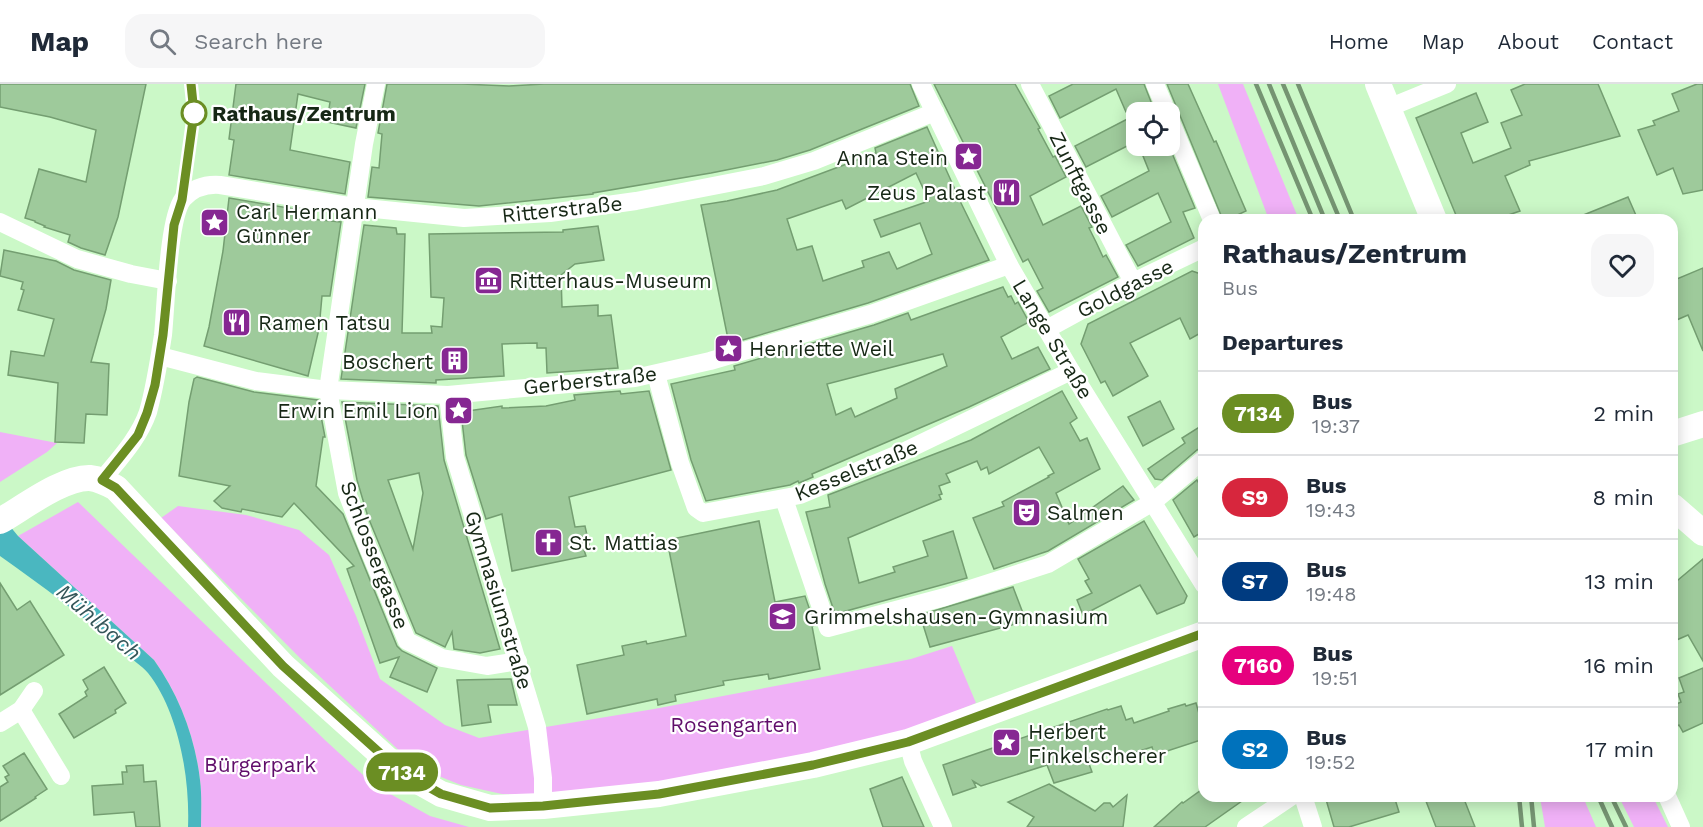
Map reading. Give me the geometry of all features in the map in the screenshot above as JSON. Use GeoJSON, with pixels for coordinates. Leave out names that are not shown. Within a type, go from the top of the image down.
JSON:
{"type":"FeatureCollection","features":[{"type":"Feature","properties":{"kind":"main road"},"geometry":{"type":"LineString","coordinates":[[1378,84],[1432,214]]}},
{"type":"Feature","properties":{"kind":"main road"},"geometry":{"type":"LineString","coordinates":[[1678,432],[1703,424]]}},
{"type":"Feature","properties":{"kind":"main road"},"geometry":{"type":"LineString","coordinates":[[7,517],[66,483],[89,478],[102,480],[116,488],[283,666],[400,771],[441,794],[490,808],[543,806],[659,794],[813,765],[908,742],[1198,635]]}},
{"type":"Feature","properties":{"kind":"main road"},"geometry":{"type":"LineString","coordinates":[[1678,511],[1703,532]]}},
{"type":"Feature","properties":{"kind":"street","name":"Schlossergasse"},"geometry":{"type":"LineString","coordinates":[[376,84],[364,144],[328,390],[347,493],[366,545],[407,641],[442,658],[488,666],[518,661]]}},
{"type":"Feature","properties":{"kind":"street","name":"Lange Straße"},"geometry":{"type":"LineString","coordinates":[[921,84],[1009,265],[1071,371],[1198,575]]}},
{"type":"Feature","properties":{"kind":"street","name":"Zunftgasse"},"geometry":{"type":"LineString","coordinates":[[1030,84],[1133,282]]}},
{"type":"Feature","properties":{"kind":"street"},"geometry":{"type":"LineString","coordinates":[[1155,84],[1163,102]]}},
{"type":"Feature","properties":{"kind":"street"},"geometry":{"type":"LineString","coordinates":[[1388,108],[1447,84]]}},
{"type":"Feature","properties":{"kind":"street","name":"Ritterstraße"},"geometry":{"type":"LineString","coordinates":[[168,281],[174,225],[182,200],[197,188],[210,184],[355,207],[464,218],[550,213],[636,201],[764,176],[804,164],[935,112]]}},
{"type":"Feature","properties":{"kind":"street"},"geometry":{"type":"LineString","coordinates":[[1180,144],[1209,214]]}},
{"type":"Feature","properties":{"kind":"street"},"geometry":{"type":"LineString","coordinates":[[0,222],[77,259],[131,274],[168,281],[160,356],[147,413],[138,435],[102,480]]}},
{"type":"Feature","properties":{"kind":"street","name":"Goldgasse"},"geometry":{"type":"LineString","coordinates":[[1047,328],[1133,282],[1198,251]]}},
{"type":"Feature","properties":{"kind":"street","name":"Gerberstraße"},"geometry":{"type":"LineString","coordinates":[[160,356],[256,381],[328,390],[448,395],[656,374],[710,361],[871,314],[1009,265]]}},
{"type":"Feature","properties":{"kind":"street","name":"Kesselstraße"},"geometry":{"type":"LineString","coordinates":[[656,374],[680,463],[696,508],[703,513],[800,495],[905,451],[1071,371]]}},
{"type":"Feature","properties":{"kind":"street","name":"Gymnasiumstraße"},"geometry":{"type":"LineString","coordinates":[[448,395],[455,457],[518,661],[539,740],[543,806]]}},
{"type":"Feature","properties":{"kind":"street"},"geometry":{"type":"LineString","coordinates":[[784,499],[828,628],[945,597],[1048,564],[1153,502],[1198,464]]}},
{"type":"Feature","properties":{"kind":"street"},"geometry":{"type":"LineString","coordinates":[[0,723],[21,710],[34,691]]}},
{"type":"Feature","properties":{"kind":"street"},"geometry":{"type":"LineString","coordinates":[[21,710],[61,776]]}},
{"type":"Feature","properties":{"kind":"street"},"geometry":{"type":"LineString","coordinates":[[908,742],[913,761],[943,827]]}},
{"type":"Feature","properties":{"kind":"street"},"geometry":{"type":"LineString","coordinates":[[1246,827],[1283,802]]}},
{"type":"Feature","properties":{"kind":"street"},"geometry":{"type":"LineString","coordinates":[[1305,802],[1313,827]]}},
{"type":"Feature","properties":{"kind":"street"},"geometry":{"type":"LineString","coordinates":[[1670,802],[1681,827]]}},
{"type":"Feature","properties":{"kind":"green space"},"geometry":{"type":"Polygon","coordinates":[[[1218,84],[1243,84],[1297,214],[1267,214],[1218,84]]]}},
{"type":"Feature","properties":{"kind":"green space"},"geometry":{"type":"Polygon","coordinates":[[[0,432],[57,443],[0,482],[0,432]]]}},
{"type":"Feature","properties":{"kind":"green space","name":"Bürgerpark"},"geometry":{"type":"Polygon","coordinates":[[[78,502],[374,785],[430,816],[469,827],[201,827],[201,786],[198,764],[190,732],[163,673],[154,660],[18,536],[78,502]]]}},
{"type":"Feature","properties":{"kind":"green space","name":"Rosengarten"},"geometry":{"type":"Polygon","coordinates":[[[178,506],[246,515],[299,530],[329,555],[380,679],[445,725],[479,738],[654,709],[818,678],[911,659],[952,646],[976,703],[903,733],[663,785],[546,796],[502,794],[461,785],[436,775],[406,757],[300,658],[161,518],[178,506]]]}},
{"type":"Feature","properties":{"kind":"green space"},"geometry":{"type":"Polygon","coordinates":[[[1541,802],[1585,802],[1596,827],[1545,827],[1541,802]]]}},
{"type":"Feature","properties":{"kind":"green space"},"geometry":{"type":"Polygon","coordinates":[[[1622,802],[1656,802],[1668,827],[1634,827],[1622,802]]]}},
{"type":"Feature","properties":{"kind":"water","name":"Mühlbach"},"geometry":{"type":"Polygon","coordinates":[[[0,514],[18,536],[154,660],[163,673],[185,717],[198,764],[201,786],[201,827],[188,827],[187,788],[180,747],[175,726],[159,689],[145,670],[109,639],[0,556],[0,514]]]}},
{"type":"Feature","properties":{"kind":"building"},"geometry":{"type":"Polygon","coordinates":[[[0,84],[146,84],[118,217],[105,255],[68,242],[70,235],[25,218],[39,169],[86,182],[96,130],[50,117],[0,107],[0,84]]]}},
{"type":"Feature","properties":{"kind":"building"},"geometry":{"type":"Polygon","coordinates":[[[236,84],[365,84],[356,128],[327,122],[330,102],[298,94],[290,150],[350,162],[345,194],[229,175],[234,140],[229,139],[236,84]]]}},
{"type":"Feature","properties":{"kind":"building"},"geometry":{"type":"Polygon","coordinates":[[[387,84],[509,86],[544,84],[910,84],[919,106],[810,150],[777,160],[593,194],[479,206],[368,197],[372,167],[379,168],[382,134],[378,133],[387,84]]]}},
{"type":"Feature","properties":{"kind":"building"},"geometry":{"type":"Polygon","coordinates":[[[934,84],[1015,84],[1066,177],[1030,196],[1043,225],[1081,206],[1103,257],[1106,255],[1118,277],[1049,312],[1037,291],[1043,288],[1028,259],[1023,262],[934,84]]]}},
{"type":"Feature","properties":{"kind":"building"},"geometry":{"type":"Polygon","coordinates":[[[1073,84],[1144,84],[1151,102],[1126,102],[1126,112],[1116,89],[1060,118],[1049,96],[1073,84]]]}},
{"type":"Feature","properties":{"kind":"building"},"geometry":{"type":"Polygon","coordinates":[[[1167,84],[1188,84],[1246,211],[1240,214],[1221,214],[1180,116],[1180,102],[1174,102],[1167,84]]]}},
{"type":"Feature","properties":{"kind":"building"},"geometry":{"type":"Polygon","coordinates":[[[1525,84],[1598,84],[1620,136],[1529,161],[1530,165],[1505,176],[1520,211],[1511,214],[1456,214],[1416,118],[1476,93],[1488,122],[1461,133],[1473,163],[1511,148],[1501,123],[1522,115],[1511,90],[1525,84]]]}},
{"type":"Feature","properties":{"kind":"building"},"geometry":{"type":"Polygon","coordinates":[[[1697,84],[1703,84],[1703,190],[1683,194],[1673,168],[1657,175],[1638,130],[1655,125],[1653,121],[1679,111],[1672,94],[1697,84]]]}},
{"type":"Feature","properties":{"kind":"building"},"geometry":{"type":"Polygon","coordinates":[[[1126,120],[1126,147],[1086,167],[1075,146],[1126,120]]]}},
{"type":"Feature","properties":{"kind":"building"},"geometry":{"type":"Polygon","coordinates":[[[927,127],[989,260],[868,303],[729,344],[701,205],[777,190],[876,153],[875,148],[927,127]],[[916,173],[846,209],[842,200],[787,219],[797,250],[812,246],[823,281],[864,267],[862,261],[889,252],[897,269],[932,254],[920,223],[881,237],[874,220],[929,201],[916,173]]]}},
{"type":"Feature","properties":{"kind":"building"},"geometry":{"type":"Polygon","coordinates":[[[1143,156],[1173,156],[1195,208],[1183,212],[1194,238],[1138,266],[1126,245],[1171,222],[1158,193],[1112,217],[1101,196],[1149,171],[1143,156]]]}},
{"type":"Feature","properties":{"kind":"building"},"geometry":{"type":"Polygon","coordinates":[[[1628,197],[1635,214],[1586,214],[1628,197]]]}},
{"type":"Feature","properties":{"kind":"building"},"geometry":{"type":"Polygon","coordinates":[[[229,198],[313,212],[312,219],[341,222],[330,296],[322,296],[319,329],[308,376],[204,346],[223,251],[229,198]]]}},
{"type":"Feature","properties":{"kind":"building"},"geometry":{"type":"Polygon","coordinates":[[[364,225],[396,228],[397,234],[405,234],[402,333],[432,333],[431,326],[442,327],[444,298],[431,297],[429,234],[563,232],[563,230],[598,226],[604,260],[575,264],[561,275],[562,307],[598,305],[598,316],[611,315],[618,368],[547,373],[546,348],[537,348],[537,343],[502,344],[504,376],[436,380],[436,383],[341,379],[364,225]]]}},
{"type":"Feature","properties":{"kind":"building"},"geometry":{"type":"Polygon","coordinates":[[[4,250],[56,261],[74,270],[111,280],[106,309],[91,362],[109,364],[107,415],[86,414],[84,443],[55,442],[58,383],[8,375],[11,351],[44,356],[54,319],[18,310],[24,290],[21,289],[23,282],[0,276],[4,250]]]}},
{"type":"Feature","properties":{"kind":"building"},"geometry":{"type":"Polygon","coordinates":[[[1703,268],[1703,351],[1688,315],[1678,319],[1678,278],[1703,268]]]}},
{"type":"Feature","properties":{"kind":"building"},"geometry":{"type":"Polygon","coordinates":[[[1192,271],[1198,273],[1198,334],[1190,339],[1180,318],[1130,343],[1148,376],[1113,396],[1105,381],[1101,383],[1081,344],[1088,324],[1192,271]]]}},
{"type":"Feature","properties":{"kind":"building"},"geometry":{"type":"Polygon","coordinates":[[[1003,287],[1015,304],[1018,302],[1029,322],[1001,337],[1012,359],[1038,347],[1050,369],[969,407],[812,474],[813,477],[799,483],[798,481],[790,485],[706,501],[691,460],[671,384],[735,370],[734,366],[908,313],[911,320],[1003,287]],[[943,354],[827,384],[836,415],[851,408],[855,417],[897,398],[895,389],[947,366],[943,354]]]}},
{"type":"Feature","properties":{"kind":"building"},"geometry":{"type":"Polygon","coordinates":[[[197,377],[254,392],[318,400],[325,437],[323,437],[316,486],[343,514],[397,646],[402,651],[437,668],[427,692],[390,677],[399,657],[380,663],[347,569],[354,566],[294,503],[282,517],[242,509],[241,512],[222,508],[214,501],[230,486],[179,476],[189,402],[194,379],[197,377]]]}},
{"type":"Feature","properties":{"kind":"building"},"geometry":{"type":"Polygon","coordinates":[[[620,391],[621,394],[649,391],[671,470],[569,497],[575,527],[585,526],[590,549],[584,550],[586,556],[512,571],[502,514],[486,519],[466,455],[461,412],[502,406],[502,408],[546,406],[575,400],[574,395],[620,391]]]}},
{"type":"Feature","properties":{"kind":"building"},"geometry":{"type":"Polygon","coordinates":[[[1062,391],[1077,418],[1070,423],[1080,441],[1087,438],[1100,469],[1056,493],[1069,524],[1123,486],[1134,500],[1048,551],[994,569],[973,518],[1004,506],[1002,502],[1054,473],[1039,447],[989,474],[987,467],[981,470],[977,461],[946,474],[950,482],[939,486],[941,499],[848,538],[859,583],[895,572],[893,567],[928,556],[923,541],[953,531],[967,578],[835,614],[806,512],[830,507],[828,495],[971,440],[1062,391]]]}},
{"type":"Feature","properties":{"kind":"building"},"geometry":{"type":"Polygon","coordinates":[[[1160,401],[1174,429],[1143,446],[1128,417],[1160,401]]]}},
{"type":"Feature","properties":{"kind":"building"},"geometry":{"type":"Polygon","coordinates":[[[342,402],[438,406],[444,460],[500,649],[480,653],[454,649],[452,632],[445,647],[416,633],[368,517],[357,480],[342,402]],[[419,473],[388,480],[413,549],[423,493],[419,473]]]}},
{"type":"Feature","properties":{"kind":"building"},"geometry":{"type":"Polygon","coordinates":[[[1198,428],[1198,450],[1162,480],[1155,479],[1148,469],[1185,443],[1182,438],[1198,428]]]}},
{"type":"Feature","properties":{"kind":"building"},"geometry":{"type":"Polygon","coordinates":[[[1197,480],[1198,535],[1194,537],[1173,500],[1197,480]]]}},
{"type":"Feature","properties":{"kind":"building","name":"Grimmelshausen-Gymnasium"},"geometry":{"type":"Polygon","coordinates":[[[759,521],[775,602],[805,596],[815,625],[812,626],[820,669],[769,679],[768,674],[723,681],[724,685],[675,695],[676,701],[658,705],[657,699],[587,714],[577,665],[624,655],[622,646],[646,641],[647,644],[686,636],[667,540],[759,521]]]}},
{"type":"Feature","properties":{"kind":"building"},"geometry":{"type":"Polygon","coordinates":[[[1144,521],[1187,596],[1184,603],[1157,614],[1140,585],[1083,615],[1077,600],[1092,593],[1085,581],[1089,579],[1078,559],[1144,521]]]}},
{"type":"Feature","properties":{"kind":"building"},"geometry":{"type":"Polygon","coordinates":[[[1703,559],[1703,661],[1688,635],[1678,639],[1678,580],[1703,559]]]}},
{"type":"Feature","properties":{"kind":"building"},"geometry":{"type":"Polygon","coordinates":[[[0,583],[17,610],[30,601],[64,655],[0,695],[0,583]]]}},
{"type":"Feature","properties":{"kind":"building"},"geometry":{"type":"Polygon","coordinates":[[[1013,587],[1026,621],[930,647],[920,615],[1013,587]]]}},
{"type":"Feature","properties":{"kind":"building"},"geometry":{"type":"Polygon","coordinates":[[[104,667],[126,703],[115,710],[116,713],[74,738],[59,714],[87,696],[85,692],[88,689],[83,680],[104,667]]]}},
{"type":"Feature","properties":{"kind":"building"},"geometry":{"type":"Polygon","coordinates":[[[1703,668],[1703,723],[1683,732],[1678,726],[1678,703],[1681,702],[1678,694],[1684,692],[1679,678],[1703,668]]]}},
{"type":"Feature","properties":{"kind":"building"},"geometry":{"type":"Polygon","coordinates":[[[511,679],[517,705],[488,705],[491,722],[462,726],[457,680],[511,679]]]}},
{"type":"Feature","properties":{"kind":"building"},"geometry":{"type":"Polygon","coordinates":[[[1196,703],[1198,741],[1155,755],[1152,747],[1121,757],[1119,751],[1088,761],[1092,772],[1054,783],[1047,765],[981,786],[973,781],[976,787],[953,795],[943,765],[1107,709],[1121,706],[1126,720],[1132,718],[1134,723],[1169,711],[1168,709],[1185,704],[1186,706],[1196,703]]]}},
{"type":"Feature","properties":{"kind":"building"},"geometry":{"type":"Polygon","coordinates":[[[24,753],[47,789],[0,821],[0,787],[8,782],[5,777],[9,775],[3,766],[24,753]]]}},
{"type":"Feature","properties":{"kind":"building"},"geometry":{"type":"Polygon","coordinates":[[[143,765],[144,782],[156,781],[160,827],[136,827],[134,812],[94,815],[92,786],[123,784],[122,772],[127,772],[126,766],[143,765]]]}},
{"type":"Feature","properties":{"kind":"building"},"geometry":{"type":"Polygon","coordinates":[[[902,777],[924,827],[883,827],[870,789],[902,777]]]}},
{"type":"Feature","properties":{"kind":"building"},"geometry":{"type":"Polygon","coordinates":[[[1049,784],[1095,811],[1104,803],[1110,803],[1113,807],[1127,795],[1123,827],[1027,827],[1034,817],[1008,802],[1049,784]]]}},
{"type":"Feature","properties":{"kind":"building"},"geometry":{"type":"Polygon","coordinates":[[[1198,792],[1198,802],[1240,802],[1205,827],[1154,827],[1198,792]]]}},
{"type":"Feature","properties":{"kind":"building"},"geometry":{"type":"Polygon","coordinates":[[[1327,802],[1396,802],[1399,812],[1349,827],[1334,827],[1327,802]]]}},
{"type":"Feature","properties":{"kind":"building"},"geometry":{"type":"Polygon","coordinates":[[[1426,802],[1465,802],[1475,827],[1436,827],[1426,802]]]}},
{"type":"Feature","properties":{"kind":"railway"},"geometry":{"type":"LineString","coordinates":[[1256,84],[1310,214]]}},
{"type":"Feature","properties":{"kind":"railway"},"geometry":{"type":"LineString","coordinates":[[1269,84],[1323,214]]}},
{"type":"Feature","properties":{"kind":"railway"},"geometry":{"type":"LineString","coordinates":[[1283,84],[1337,214]]}},
{"type":"Feature","properties":{"kind":"railway"},"geometry":{"type":"LineString","coordinates":[[1298,84],[1352,214]]}},
{"type":"Feature","properties":{"kind":"railway"},"geometry":{"type":"LineString","coordinates":[[1520,802],[1522,827]]}},
{"type":"Feature","properties":{"kind":"railway"},"geometry":{"type":"LineString","coordinates":[[1532,802],[1534,827]]}},
{"type":"Feature","properties":{"kind":"railway"},"geometry":{"type":"LineString","coordinates":[[1601,802],[1612,827]]}},
{"type":"Feature","properties":{"kind":"railway"},"geometry":{"type":"LineString","coordinates":[[1614,802],[1626,827]]}},
{"type":"Feature","properties":{"kind":"bus line","name":"7134"},"geometry":{"type":"LineString","coordinates":[[191,84],[194,113],[182,200],[174,225],[163,335],[155,385],[138,435],[102,480],[116,488],[283,666],[400,771],[441,794],[490,808],[543,806],[659,794],[813,765],[908,742],[1198,635]]}},
{"type":"Feature","properties":{"kind":"place","name":"Rathaus/Zentrum"},"geometry":{"type":"Point","coordinates":[194,113]}},
{"type":"Feature","properties":{"kind":"place","name":"Anna Stein"},"geometry":{"type":"Point","coordinates":[969,157]}},
{"type":"Feature","properties":{"kind":"place","name":"Zeus Palast"},"geometry":{"type":"Point","coordinates":[1007,192]}},
{"type":"Feature","properties":{"kind":"place","name":"Carl Hermann Günner"},"geometry":{"type":"Point","coordinates":[215,223]}},
{"type":"Feature","properties":{"kind":"place","name":"Ritterhaus-Museum"},"geometry":{"type":"Point","coordinates":[488,280]}},
{"type":"Feature","properties":{"kind":"place","name":"Ramen Tatsu"},"geometry":{"type":"Point","coordinates":[237,322]}},
{"type":"Feature","properties":{"kind":"place","name":"Henriette Weil"},"geometry":{"type":"Point","coordinates":[728,348]}},
{"type":"Feature","properties":{"kind":"place","name":"Boschert"},"geometry":{"type":"Point","coordinates":[454,361]}},
{"type":"Feature","properties":{"kind":"place","name":"Erwin Emil Lion"},"geometry":{"type":"Point","coordinates":[459,410]}},
{"type":"Feature","properties":{"kind":"place","name":"Salmen"},"geometry":{"type":"Point","coordinates":[1026,512]}},
{"type":"Feature","properties":{"kind":"place","name":"St. Mattias"},"geometry":{"type":"Point","coordinates":[548,542]}},
{"type":"Feature","properties":{"kind":"place","name":"Grimmelshausen-Gymnasium"},"geometry":{"type":"Point","coordinates":[783,616]}},
{"type":"Feature","properties":{"kind":"place","name":"Herbert Finkelscherer"},"geometry":{"type":"Point","coordinates":[1007,743]}}]}
